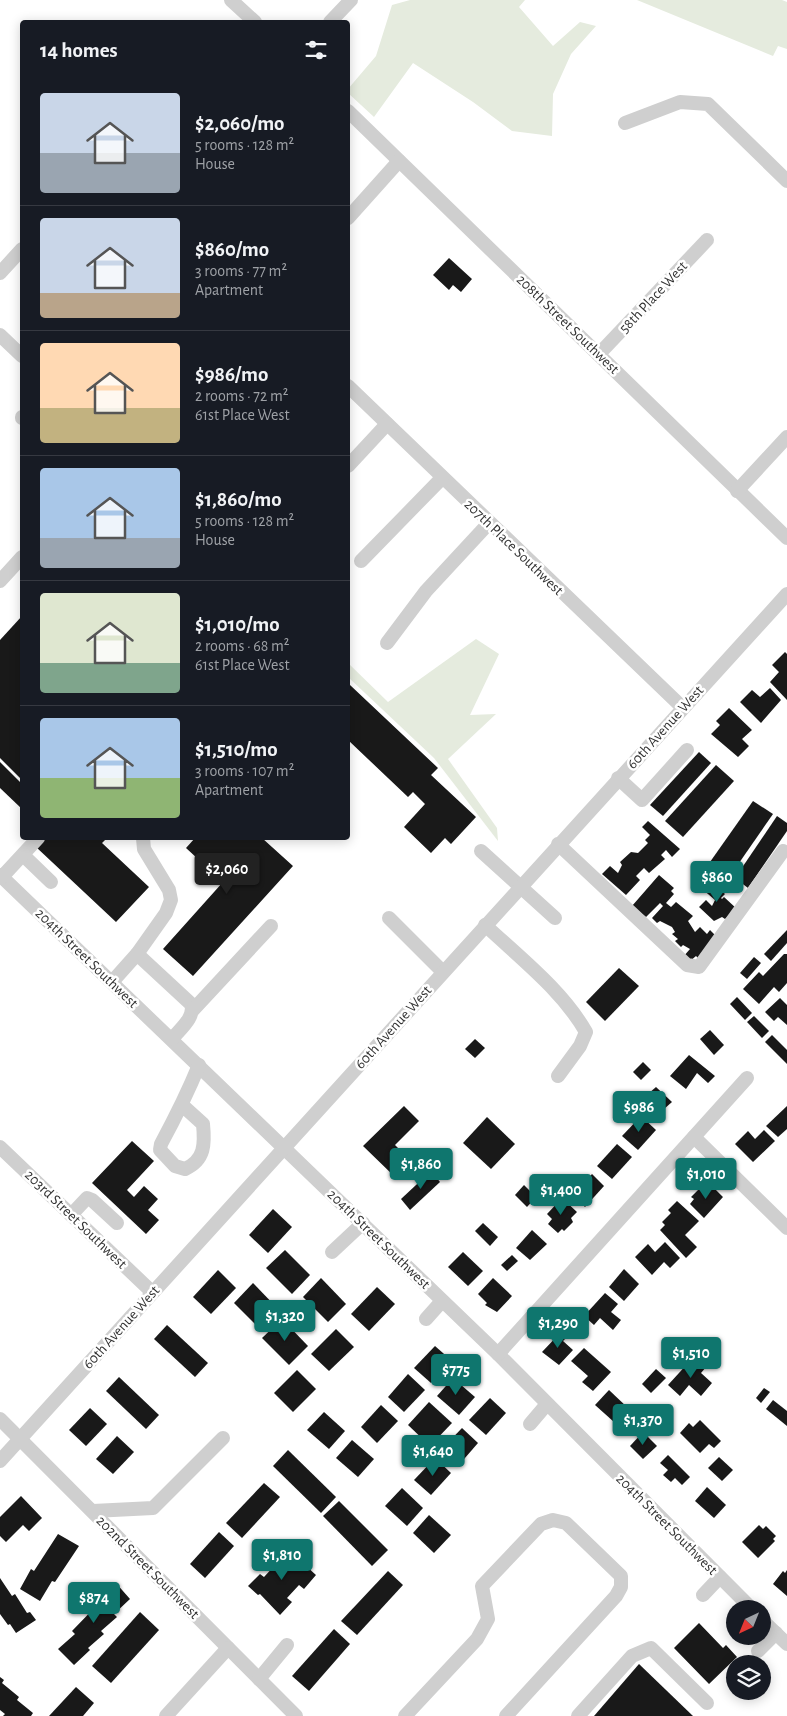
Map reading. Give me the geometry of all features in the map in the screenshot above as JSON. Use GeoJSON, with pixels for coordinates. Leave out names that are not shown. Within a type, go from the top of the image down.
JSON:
{"type":"FeatureCollection","features":[{"type":"Feature","properties":{"kind":"street"},"geometry":{"type":"LineString","coordinates":[[231,0],[245,19]]}},
{"type":"Feature","properties":{"kind":"street"},"geometry":{"type":"LineString","coordinates":[[332,20],[351,0]]}},
{"type":"Feature","properties":{"kind":"street"},"geometry":{"type":"LineString","coordinates":[[625,123],[680,102],[708,104],[787,181]]}},
{"type":"Feature","properties":{"kind":"street","name":"208th Street Southwest"},"geometry":{"type":"LineString","coordinates":[[350,113],[787,538]]}},
{"type":"Feature","properties":{"kind":"street"},"geometry":{"type":"LineString","coordinates":[[350,216],[399,161]]}},
{"type":"Feature","properties":{"kind":"street","name":"58th Place West"},"geometry":{"type":"LineString","coordinates":[[599,354],[707,240]]}},
{"type":"Feature","properties":{"kind":"street"},"geometry":{"type":"LineString","coordinates":[[0,273],[20,251]]}},
{"type":"Feature","properties":{"kind":"street"},"geometry":{"type":"LineString","coordinates":[[0,335],[20,354]]}},
{"type":"Feature","properties":{"kind":"street","name":"207th Place Southwest"},"geometry":{"type":"LineString","coordinates":[[350,388],[682,707]]}},
{"type":"Feature","properties":{"kind":"street"},"geometry":{"type":"LineString","coordinates":[[350,464],[387,424]]}},
{"type":"Feature","properties":{"kind":"street"},"geometry":{"type":"LineString","coordinates":[[737,491],[787,437]]}},
{"type":"Feature","properties":{"kind":"street"},"geometry":{"type":"LineString","coordinates":[[361,561],[442,478]]}},
{"type":"Feature","properties":{"kind":"street"},"geometry":{"type":"LineString","coordinates":[[387,643],[426,591],[489,523]]}},
{"type":"Feature","properties":{"kind":"street"},"geometry":{"type":"LineString","coordinates":[[0,581],[20,560]]}},
{"type":"Feature","properties":{"kind":"street","name":"60th Avenue West"},"geometry":{"type":"LineString","coordinates":[[0,1461],[682,707],[787,594]]}},
{"type":"Feature","properties":{"kind":"street"},"geometry":{"type":"LineString","coordinates":[[618,778],[642,800],[687,750]]}},
{"type":"Feature","properties":{"kind":"street"},"geometry":{"type":"LineString","coordinates":[[1,876],[36,840]]}},
{"type":"Feature","properties":{"kind":"street"},"geometry":{"type":"LineString","coordinates":[[112,982],[138,954],[166,913],[171,900],[169,890],[144,849],[143,840]]}},
{"type":"Feature","properties":{"kind":"street"},"geometry":{"type":"LineString","coordinates":[[558,844],[687,965],[699,967],[783,851]]}},
{"type":"Feature","properties":{"kind":"street"},"geometry":{"type":"LineString","coordinates":[[481,850],[555,918]]}},
{"type":"Feature","properties":{"kind":"street"},"geometry":{"type":"LineString","coordinates":[[23,855],[50,882]]}},
{"type":"Feature","properties":{"kind":"street","name":"204th Street Southwest"},"geometry":{"type":"LineString","coordinates":[[1,876],[285,1147],[498,1354],[743,1600]]}},
{"type":"Feature","properties":{"kind":"street"},"geometry":{"type":"LineString","coordinates":[[389,918],[443,972]]}},
{"type":"Feature","properties":{"kind":"street"},"geometry":{"type":"LineString","coordinates":[[485,925],[561,997],[574,1012],[586,1032],[580,1046],[558,1076]]}},
{"type":"Feature","properties":{"kind":"street"},"geometry":{"type":"LineString","coordinates":[[172,1039],[193,1010],[271,926]]}},
{"type":"Feature","properties":{"kind":"street"},"geometry":{"type":"LineString","coordinates":[[138,954],[191,1004],[193,1010]]}},
{"type":"Feature","properties":{"kind":"street"},"geometry":{"type":"LineString","coordinates":[[182,1105],[199,1065]]}},
{"type":"Feature","properties":{"kind":"street"},"geometry":{"type":"LineString","coordinates":[[498,1354],[747,1078]]}},
{"type":"Feature","properties":{"kind":"street"},"geometry":{"type":"LineString","coordinates":[[694,1138],[787,1228]]}},
{"type":"Feature","properties":{"kind":"street","name":"203rd Street Southwest"},"geometry":{"type":"LineString","coordinates":[[0,1147],[152,1292]]}},
{"type":"Feature","properties":{"kind":"street"},"geometry":{"type":"LineString","coordinates":[[71,1214],[87,1198],[92,1200],[116,1223]]}},
{"type":"Feature","properties":{"kind":"street"},"geometry":{"type":"LineString","coordinates":[[332,1252],[363,1223]]}},
{"type":"Feature","properties":{"kind":"street"},"geometry":{"type":"LineString","coordinates":[[426,1319],[442,1301]]}},
{"type":"Feature","properties":{"kind":"street"},"geometry":{"type":"LineString","coordinates":[[530,1424],[547,1404]]}},
{"type":"Feature","properties":{"kind":"street","name":"202nd Street Southwest"},"geometry":{"type":"LineString","coordinates":[[0,1419],[296,1716]]}},
{"type":"Feature","properties":{"kind":"street"},"geometry":{"type":"LineString","coordinates":[[92,1511],[153,1508],[223,1438]]}},
{"type":"Feature","properties":{"kind":"street"},"geometry":{"type":"LineString","coordinates":[[405,1716],[476,1639],[488,1619],[482,1586],[541,1524],[553,1520],[566,1523],[621,1576],[621,1587],[609,1604],[506,1716]]}},
{"type":"Feature","properties":{"kind":"street"},"geometry":{"type":"LineString","coordinates":[[703,1595],[720,1577]]}},
{"type":"Feature","properties":{"kind":"street"},"geometry":{"type":"LineString","coordinates":[[771,1628],[787,1644]]}},
{"type":"Feature","properties":{"kind":"street"},"geometry":{"type":"LineString","coordinates":[[758,1651],[776,1633]]}},
{"type":"Feature","properties":{"kind":"street"},"geometry":{"type":"LineString","coordinates":[[259,1679],[287,1645]]}},
{"type":"Feature","properties":{"kind":"street"},"geometry":{"type":"LineString","coordinates":[[166,1716],[228,1648]]}},
{"type":"Feature","properties":{"kind":"street"},"geometry":{"type":"LineString","coordinates":[[578,1716],[632,1656],[651,1648],[706,1703]]}},
{"type":"Feature","properties":{"kind":"shaded area"},"geometry":{"type":"Polygon","coordinates":[[[410,0],[525,0],[519,7],[553,46],[580,22],[596,26],[571,54],[553,94],[552,136],[512,131],[473,102],[413,63],[374,117],[350,95],[350,87],[376,56],[392,5],[410,0]]]}},
{"type":"Feature","properties":{"kind":"shaded area"},"geometry":{"type":"Polygon","coordinates":[[[637,0],[782,0],[787,2],[787,49],[778,46],[773,56],[637,0]]]}},
{"type":"Feature","properties":{"kind":"shaded area"},"geometry":{"type":"Polygon","coordinates":[[[476,639],[499,654],[470,715],[496,714],[448,759],[497,828],[498,841],[434,758],[350,679],[350,665],[388,702],[476,639]]]}},
{"type":"Feature","properties":{"kind":"building"},"geometry":{"type":"Polygon","coordinates":[[[449,258],[472,279],[461,292],[453,285],[449,290],[433,275],[449,258]]]}},
{"type":"Feature","properties":{"kind":"building"},"geometry":{"type":"Polygon","coordinates":[[[20,618],[20,778],[0,758],[0,640],[20,618]]]}},
{"type":"Feature","properties":{"kind":"building"},"geometry":{"type":"Polygon","coordinates":[[[785,652],[787,654],[787,700],[770,682],[779,672],[772,665],[785,652]]]}},
{"type":"Feature","properties":{"kind":"building"},"geometry":{"type":"Polygon","coordinates":[[[350,685],[438,768],[431,775],[476,817],[451,844],[445,838],[431,853],[404,827],[425,804],[413,792],[408,797],[350,742],[350,685]]]}},
{"type":"Feature","properties":{"kind":"building"},"geometry":{"type":"Polygon","coordinates":[[[770,688],[781,700],[761,723],[740,702],[752,690],[760,697],[770,688]]]}},
{"type":"Feature","properties":{"kind":"building"},"geometry":{"type":"Polygon","coordinates":[[[729,708],[752,730],[742,739],[749,746],[738,757],[711,734],[720,725],[716,721],[729,708]]]}},
{"type":"Feature","properties":{"kind":"building"},"geometry":{"type":"Polygon","coordinates":[[[699,752],[711,763],[663,816],[650,805],[699,752]]]}},
{"type":"Feature","properties":{"kind":"building"},"geometry":{"type":"Polygon","coordinates":[[[0,762],[20,782],[20,807],[0,788],[0,762]]]}},
{"type":"Feature","properties":{"kind":"building"},"geometry":{"type":"Polygon","coordinates":[[[716,765],[734,781],[683,837],[665,821],[716,765]]]}},
{"type":"Feature","properties":{"kind":"building"},"geometry":{"type":"Polygon","coordinates":[[[753,801],[773,814],[730,876],[710,862],[753,801]]]}},
{"type":"Feature","properties":{"kind":"building"},"geometry":{"type":"Polygon","coordinates":[[[777,816],[787,823],[787,831],[748,888],[735,878],[777,816]]]}},
{"type":"Feature","properties":{"kind":"building"},"geometry":{"type":"Polygon","coordinates":[[[648,821],[680,849],[672,857],[666,850],[661,855],[665,859],[649,873],[644,868],[636,876],[640,880],[626,895],[602,874],[610,866],[618,873],[622,865],[620,862],[631,852],[638,853],[648,843],[645,840],[650,835],[642,827],[648,821]]]}},
{"type":"Feature","properties":{"kind":"building"},"geometry":{"type":"Polygon","coordinates":[[[43,840],[105,840],[102,843],[149,887],[116,922],[36,847],[43,840]]]}},
{"type":"Feature","properties":{"kind":"building"},"geometry":{"type":"Polygon","coordinates":[[[193,840],[264,840],[293,866],[193,976],[163,949],[223,882],[186,848],[193,840]]]}},
{"type":"Feature","properties":{"kind":"building"},"geometry":{"type":"Polygon","coordinates":[[[659,875],[674,888],[671,891],[674,894],[666,903],[671,907],[676,902],[693,916],[688,921],[695,932],[700,927],[707,934],[710,930],[717,937],[699,959],[696,956],[689,962],[683,957],[690,949],[683,945],[681,947],[675,941],[678,939],[672,934],[675,932],[672,927],[660,921],[657,923],[652,918],[663,906],[660,903],[646,917],[632,906],[659,875]]]}},
{"type":"Feature","properties":{"kind":"building"},"geometry":{"type":"Polygon","coordinates":[[[709,879],[725,894],[721,898],[724,897],[737,909],[725,919],[722,917],[714,921],[699,907],[706,900],[712,906],[715,900],[701,888],[709,879]]]}},
{"type":"Feature","properties":{"kind":"building"},"geometry":{"type":"Polygon","coordinates":[[[787,930],[787,943],[771,961],[764,954],[787,930]]]}},
{"type":"Feature","properties":{"kind":"building"},"geometry":{"type":"Polygon","coordinates":[[[784,954],[787,954],[787,983],[779,992],[774,987],[759,1004],[743,989],[759,972],[763,976],[784,954]]]}},
{"type":"Feature","properties":{"kind":"building"},"geometry":{"type":"Polygon","coordinates":[[[754,957],[761,963],[747,979],[740,973],[754,957]]]}},
{"type":"Feature","properties":{"kind":"building"},"geometry":{"type":"Polygon","coordinates":[[[619,968],[639,986],[605,1021],[586,1002],[619,968]]]}},
{"type":"Feature","properties":{"kind":"building"},"geometry":{"type":"Polygon","coordinates":[[[737,997],[752,1013],[745,1020],[730,1004],[737,997]]]}},
{"type":"Feature","properties":{"kind":"building"},"geometry":{"type":"Polygon","coordinates":[[[780,998],[787,1005],[787,1025],[778,1017],[774,1021],[765,1012],[780,998]]]}},
{"type":"Feature","properties":{"kind":"building"},"geometry":{"type":"Polygon","coordinates":[[[754,1016],[769,1031],[762,1038],[747,1022],[754,1016]]]}},
{"type":"Feature","properties":{"kind":"building"},"geometry":{"type":"Polygon","coordinates":[[[710,1030],[724,1045],[714,1055],[700,1039],[710,1030]]]}},
{"type":"Feature","properties":{"kind":"building"},"geometry":{"type":"Polygon","coordinates":[[[772,1035],[787,1050],[787,1064],[765,1042],[772,1035]]]}},
{"type":"Feature","properties":{"kind":"building"},"geometry":{"type":"Polygon","coordinates":[[[475,1039],[485,1048],[475,1058],[465,1049],[475,1039]]]}},
{"type":"Feature","properties":{"kind":"building"},"geometry":{"type":"Polygon","coordinates":[[[689,1055],[715,1076],[708,1083],[697,1073],[686,1089],[670,1076],[689,1055]]]}},
{"type":"Feature","properties":{"kind":"building"},"geometry":{"type":"Polygon","coordinates":[[[643,1062],[651,1070],[641,1080],[633,1072],[643,1062]]]}},
{"type":"Feature","properties":{"kind":"building"},"geometry":{"type":"Polygon","coordinates":[[[656,1087],[672,1102],[656,1116],[640,1101],[656,1087]]]}},
{"type":"Feature","properties":{"kind":"building"},"geometry":{"type":"Polygon","coordinates":[[[404,1106],[419,1121],[395,1145],[411,1161],[395,1177],[363,1146],[404,1106]]]}},
{"type":"Feature","properties":{"kind":"building"},"geometry":{"type":"Polygon","coordinates":[[[787,1106],[787,1129],[778,1137],[766,1126],[787,1106]]]}},
{"type":"Feature","properties":{"kind":"building"},"geometry":{"type":"Polygon","coordinates":[[[641,1116],[656,1130],[638,1150],[622,1136],[641,1116]]]}},
{"type":"Feature","properties":{"kind":"building"},"geometry":{"type":"Polygon","coordinates":[[[487,1117],[515,1144],[491,1169],[463,1143],[487,1117]]]}},
{"type":"Feature","properties":{"kind":"building"},"geometry":{"type":"Polygon","coordinates":[[[764,1130],[775,1141],[753,1162],[735,1144],[748,1131],[755,1139],[764,1130]]]}},
{"type":"Feature","properties":{"kind":"building"},"geometry":{"type":"Polygon","coordinates":[[[132,1141],[154,1161],[127,1190],[134,1197],[144,1186],[158,1199],[148,1210],[159,1220],[146,1234],[92,1183],[132,1141]]]}},
{"type":"Feature","properties":{"kind":"building"},"geometry":{"type":"Polygon","coordinates":[[[617,1144],[632,1157],[612,1179],[597,1166],[617,1144]]]}},
{"type":"Feature","properties":{"kind":"building"},"geometry":{"type":"Polygon","coordinates":[[[431,1171],[440,1182],[410,1210],[401,1199],[431,1171]]]}},
{"type":"Feature","properties":{"kind":"building"},"geometry":{"type":"Polygon","coordinates":[[[592,1174],[604,1186],[585,1207],[573,1195],[592,1174]]]}},
{"type":"Feature","properties":{"kind":"building"},"geometry":{"type":"Polygon","coordinates":[[[709,1183],[723,1197],[704,1218],[690,1204],[694,1199],[691,1197],[702,1186],[704,1188],[709,1183]]]}},
{"type":"Feature","properties":{"kind":"building"},"geometry":{"type":"Polygon","coordinates":[[[524,1185],[536,1197],[527,1207],[515,1195],[524,1185]]]}},
{"type":"Feature","properties":{"kind":"building"},"geometry":{"type":"Polygon","coordinates":[[[562,1198],[577,1212],[571,1218],[573,1222],[564,1231],[562,1229],[558,1233],[548,1224],[552,1219],[547,1214],[562,1198]]]}},
{"type":"Feature","properties":{"kind":"building"},"geometry":{"type":"Polygon","coordinates":[[[677,1201],[699,1221],[685,1235],[697,1247],[686,1258],[660,1230],[665,1225],[662,1222],[671,1213],[668,1210],[677,1201]]]}},
{"type":"Feature","properties":{"kind":"building"},"geometry":{"type":"Polygon","coordinates":[[[273,1209],[292,1227],[268,1253],[249,1235],[273,1209]]]}},
{"type":"Feature","properties":{"kind":"building"},"geometry":{"type":"Polygon","coordinates":[[[483,1223],[498,1237],[490,1246],[475,1231],[483,1223]]]}},
{"type":"Feature","properties":{"kind":"building"},"geometry":{"type":"Polygon","coordinates":[[[532,1230],[547,1244],[530,1260],[516,1248],[532,1230]]]}},
{"type":"Feature","properties":{"kind":"building"},"geometry":{"type":"Polygon","coordinates":[[[665,1242],[680,1258],[670,1268],[664,1262],[652,1275],[635,1257],[648,1244],[655,1252],[665,1242]]]}},
{"type":"Feature","properties":{"kind":"building"},"geometry":{"type":"Polygon","coordinates":[[[285,1250],[310,1275],[292,1294],[266,1268],[285,1250]]]}},
{"type":"Feature","properties":{"kind":"building"},"geometry":{"type":"Polygon","coordinates":[[[463,1252],[483,1271],[468,1286],[448,1267],[463,1252]]]}},
{"type":"Feature","properties":{"kind":"building"},"geometry":{"type":"Polygon","coordinates":[[[512,1255],[518,1261],[507,1271],[501,1265],[512,1255]]]}},
{"type":"Feature","properties":{"kind":"building"},"geometry":{"type":"Polygon","coordinates":[[[624,1269],[639,1284],[624,1301],[609,1287],[624,1269]]]}},
{"type":"Feature","properties":{"kind":"building"},"geometry":{"type":"Polygon","coordinates":[[[218,1270],[236,1288],[211,1314],[193,1297],[218,1270]]]}},
{"type":"Feature","properties":{"kind":"building"},"geometry":{"type":"Polygon","coordinates":[[[321,1278],[346,1304],[328,1322],[303,1297],[321,1278]]]}},
{"type":"Feature","properties":{"kind":"building"},"geometry":{"type":"Polygon","coordinates":[[[493,1278],[512,1296],[497,1312],[485,1305],[487,1303],[478,1294],[493,1278]]]}},
{"type":"Feature","properties":{"kind":"building"},"geometry":{"type":"Polygon","coordinates":[[[253,1283],[279,1310],[260,1329],[234,1303],[253,1283]]]}},
{"type":"Feature","properties":{"kind":"building"},"geometry":{"type":"Polygon","coordinates":[[[377,1287],[395,1304],[369,1331],[351,1314],[377,1287]]]}},
{"type":"Feature","properties":{"kind":"building"},"geometry":{"type":"Polygon","coordinates":[[[605,1293],[618,1304],[611,1312],[621,1320],[613,1330],[600,1318],[594,1325],[584,1316],[605,1293]]]}},
{"type":"Feature","properties":{"kind":"building"},"geometry":{"type":"Polygon","coordinates":[[[282,1319],[308,1346],[289,1365],[262,1338],[282,1319]]]}},
{"type":"Feature","properties":{"kind":"building"},"geometry":{"type":"Polygon","coordinates":[[[167,1325],[208,1363],[195,1377],[154,1339],[167,1325]]]}},
{"type":"Feature","properties":{"kind":"building"},"geometry":{"type":"Polygon","coordinates":[[[336,1329],[354,1347],[329,1371],[311,1354],[336,1329]]]}},
{"type":"Feature","properties":{"kind":"building"},"geometry":{"type":"Polygon","coordinates":[[[561,1332],[567,1337],[563,1341],[573,1350],[559,1365],[542,1352],[561,1332]]]}},
{"type":"Feature","properties":{"kind":"building"},"geometry":{"type":"Polygon","coordinates":[[[435,1346],[452,1361],[431,1383],[414,1368],[435,1346]]]}},
{"type":"Feature","properties":{"kind":"building"},"geometry":{"type":"Polygon","coordinates":[[[584,1348],[611,1372],[593,1391],[582,1382],[588,1376],[571,1361],[584,1348]]]}},
{"type":"Feature","properties":{"kind":"building"},"geometry":{"type":"Polygon","coordinates":[[[699,1360],[706,1367],[701,1373],[712,1383],[701,1396],[689,1385],[680,1396],[668,1385],[689,1362],[694,1366],[699,1360]]]}},
{"type":"Feature","properties":{"kind":"building"},"geometry":{"type":"Polygon","coordinates":[[[656,1369],[666,1378],[651,1393],[642,1384],[656,1369]]]}},
{"type":"Feature","properties":{"kind":"building"},"geometry":{"type":"Polygon","coordinates":[[[297,1370],[316,1389],[293,1412],[274,1393],[297,1370]]]}},
{"type":"Feature","properties":{"kind":"building"},"geometry":{"type":"Polygon","coordinates":[[[408,1374],[425,1390],[404,1412],[388,1397],[408,1374]]]}},
{"type":"Feature","properties":{"kind":"building"},"geometry":{"type":"Polygon","coordinates":[[[119,1377],[159,1415],[146,1429],[106,1391],[119,1377]]]}},
{"type":"Feature","properties":{"kind":"building"},"geometry":{"type":"Polygon","coordinates":[[[453,1378],[475,1397],[459,1415],[437,1396],[453,1378]]]}},
{"type":"Feature","properties":{"kind":"building"},"geometry":{"type":"Polygon","coordinates":[[[764,1388],[770,1392],[761,1403],[756,1398],[764,1388]]]}},
{"type":"Feature","properties":{"kind":"building"},"geometry":{"type":"Polygon","coordinates":[[[609,1390],[628,1408],[614,1422],[595,1405],[609,1390]]]}},
{"type":"Feature","properties":{"kind":"building"},"geometry":{"type":"Polygon","coordinates":[[[490,1398],[506,1413],[486,1435],[469,1420],[490,1398]]]}},
{"type":"Feature","properties":{"kind":"building"},"geometry":{"type":"Polygon","coordinates":[[[773,1400],[787,1411],[787,1426],[766,1409],[773,1400]]]}},
{"type":"Feature","properties":{"kind":"building"},"geometry":{"type":"Polygon","coordinates":[[[429,1402],[452,1423],[430,1446],[408,1425],[429,1402]]]}},
{"type":"Feature","properties":{"kind":"building"},"geometry":{"type":"Polygon","coordinates":[[[381,1405],[398,1421],[377,1443],[361,1427],[381,1405]]]}},
{"type":"Feature","properties":{"kind":"building"},"geometry":{"type":"Polygon","coordinates":[[[90,1408],[107,1424],[86,1446],[69,1430],[90,1408]]]}},
{"type":"Feature","properties":{"kind":"building"},"geometry":{"type":"Polygon","coordinates":[[[324,1412],[345,1431],[329,1449],[307,1430],[324,1412]]]}},
{"type":"Feature","properties":{"kind":"building"},"geometry":{"type":"Polygon","coordinates":[[[700,1420],[721,1441],[714,1448],[709,1444],[700,1453],[680,1433],[689,1423],[693,1427],[700,1420]]]}},
{"type":"Feature","properties":{"kind":"building"},"geometry":{"type":"Polygon","coordinates":[[[462,1428],[478,1443],[458,1466],[441,1450],[462,1428]]]}},
{"type":"Feature","properties":{"kind":"building"},"geometry":{"type":"Polygon","coordinates":[[[643,1432],[657,1446],[643,1459],[630,1446],[643,1432]]]}},
{"type":"Feature","properties":{"kind":"building"},"geometry":{"type":"Polygon","coordinates":[[[117,1436],[134,1452],[113,1474],[96,1459],[117,1436]]]}},
{"type":"Feature","properties":{"kind":"building"},"geometry":{"type":"Polygon","coordinates":[[[352,1440],[374,1459],[358,1477],[336,1458],[352,1440]]]}},
{"type":"Feature","properties":{"kind":"building"},"geometry":{"type":"Polygon","coordinates":[[[288,1450],[336,1497],[321,1513],[273,1466],[288,1450]]]}},
{"type":"Feature","properties":{"kind":"building"},"geometry":{"type":"Polygon","coordinates":[[[668,1455],[690,1477],[682,1485],[675,1478],[671,1482],[663,1475],[668,1470],[660,1463],[668,1455]]]}},
{"type":"Feature","properties":{"kind":"building"},"geometry":{"type":"Polygon","coordinates":[[[719,1457],[733,1470],[722,1481],[708,1468],[719,1457]]]}},
{"type":"Feature","properties":{"kind":"building"},"geometry":{"type":"Polygon","coordinates":[[[435,1458],[451,1473],[431,1495],[414,1480],[435,1458]]]}},
{"type":"Feature","properties":{"kind":"building"},"geometry":{"type":"Polygon","coordinates":[[[264,1483],[280,1497],[242,1538],[226,1523],[264,1483]]]}},
{"type":"Feature","properties":{"kind":"building"},"geometry":{"type":"Polygon","coordinates":[[[707,1487],[726,1505],[714,1518],[695,1501],[707,1487]]]}},
{"type":"Feature","properties":{"kind":"building"},"geometry":{"type":"Polygon","coordinates":[[[402,1488],[423,1508],[407,1526],[385,1506],[402,1488]]]}},
{"type":"Feature","properties":{"kind":"building"},"geometry":{"type":"Polygon","coordinates":[[[21,1496],[42,1518],[29,1531],[23,1525],[6,1542],[0,1536],[0,1517],[21,1496]]]}},
{"type":"Feature","properties":{"kind":"building"},"geometry":{"type":"Polygon","coordinates":[[[339,1501],[388,1550],[372,1566],[323,1516],[339,1501]]]}},
{"type":"Feature","properties":{"kind":"building"},"geometry":{"type":"Polygon","coordinates":[[[429,1515],[451,1535],[434,1553],[413,1533],[429,1515]]]}},
{"type":"Feature","properties":{"kind":"building"},"geometry":{"type":"Polygon","coordinates":[[[759,1525],[763,1529],[766,1526],[776,1536],[773,1539],[775,1541],[758,1558],[742,1542],[759,1525]]]}},
{"type":"Feature","properties":{"kind":"building"},"geometry":{"type":"Polygon","coordinates":[[[219,1532],[234,1546],[205,1578],[190,1564],[219,1532]]]}},
{"type":"Feature","properties":{"kind":"building"},"geometry":{"type":"Polygon","coordinates":[[[58,1534],[79,1546],[55,1582],[52,1581],[40,1601],[20,1589],[31,1569],[34,1571],[58,1534]]]}},
{"type":"Feature","properties":{"kind":"building"},"geometry":{"type":"Polygon","coordinates":[[[284,1546],[304,1569],[306,1566],[316,1575],[304,1589],[299,1585],[287,1598],[292,1602],[280,1615],[260,1594],[258,1595],[248,1586],[260,1574],[264,1577],[276,1564],[271,1559],[284,1546]]]}},
{"type":"Feature","properties":{"kind":"building"},"geometry":{"type":"Polygon","coordinates":[[[787,1570],[787,1596],[773,1584],[783,1571],[785,1573],[787,1570]]]}},
{"type":"Feature","properties":{"kind":"building"},"geometry":{"type":"Polygon","coordinates":[[[388,1571],[403,1585],[357,1635],[341,1621],[388,1571]]]}},
{"type":"Feature","properties":{"kind":"building"},"geometry":{"type":"Polygon","coordinates":[[[0,1578],[12,1596],[15,1594],[27,1613],[30,1612],[36,1620],[16,1633],[0,1614],[0,1578]]]}},
{"type":"Feature","properties":{"kind":"building"},"geometry":{"type":"Polygon","coordinates":[[[115,1582],[130,1599],[114,1614],[117,1617],[101,1631],[104,1634],[88,1648],[90,1650],[74,1665],[58,1649],[75,1634],[72,1631],[101,1601],[98,1598],[115,1582]]]}},
{"type":"Feature","properties":{"kind":"building"},"geometry":{"type":"Polygon","coordinates":[[[140,1612],[159,1630],[111,1683],[92,1666],[140,1612]]]}},
{"type":"Feature","properties":{"kind":"building"},"geometry":{"type":"Polygon","coordinates":[[[699,1623],[723,1648],[726,1645],[735,1655],[726,1655],[726,1668],[709,1684],[674,1648],[699,1623]]]}},
{"type":"Feature","properties":{"kind":"building"},"geometry":{"type":"Polygon","coordinates":[[[334,1629],[350,1644],[309,1691],[292,1676],[334,1629]]]}},
{"type":"Feature","properties":{"kind":"building"},"geometry":{"type":"Polygon","coordinates":[[[639,1664],[693,1716],[594,1716],[639,1664]]]}},
{"type":"Feature","properties":{"kind":"building"},"geometry":{"type":"Polygon","coordinates":[[[0,1677],[4,1680],[2,1683],[19,1697],[17,1700],[33,1713],[31,1716],[3,1716],[5,1714],[0,1710],[0,1677]]]}},
{"type":"Feature","properties":{"kind":"building"},"geometry":{"type":"Polygon","coordinates":[[[76,1687],[94,1703],[83,1716],[49,1716],[76,1687]]]}}]}
